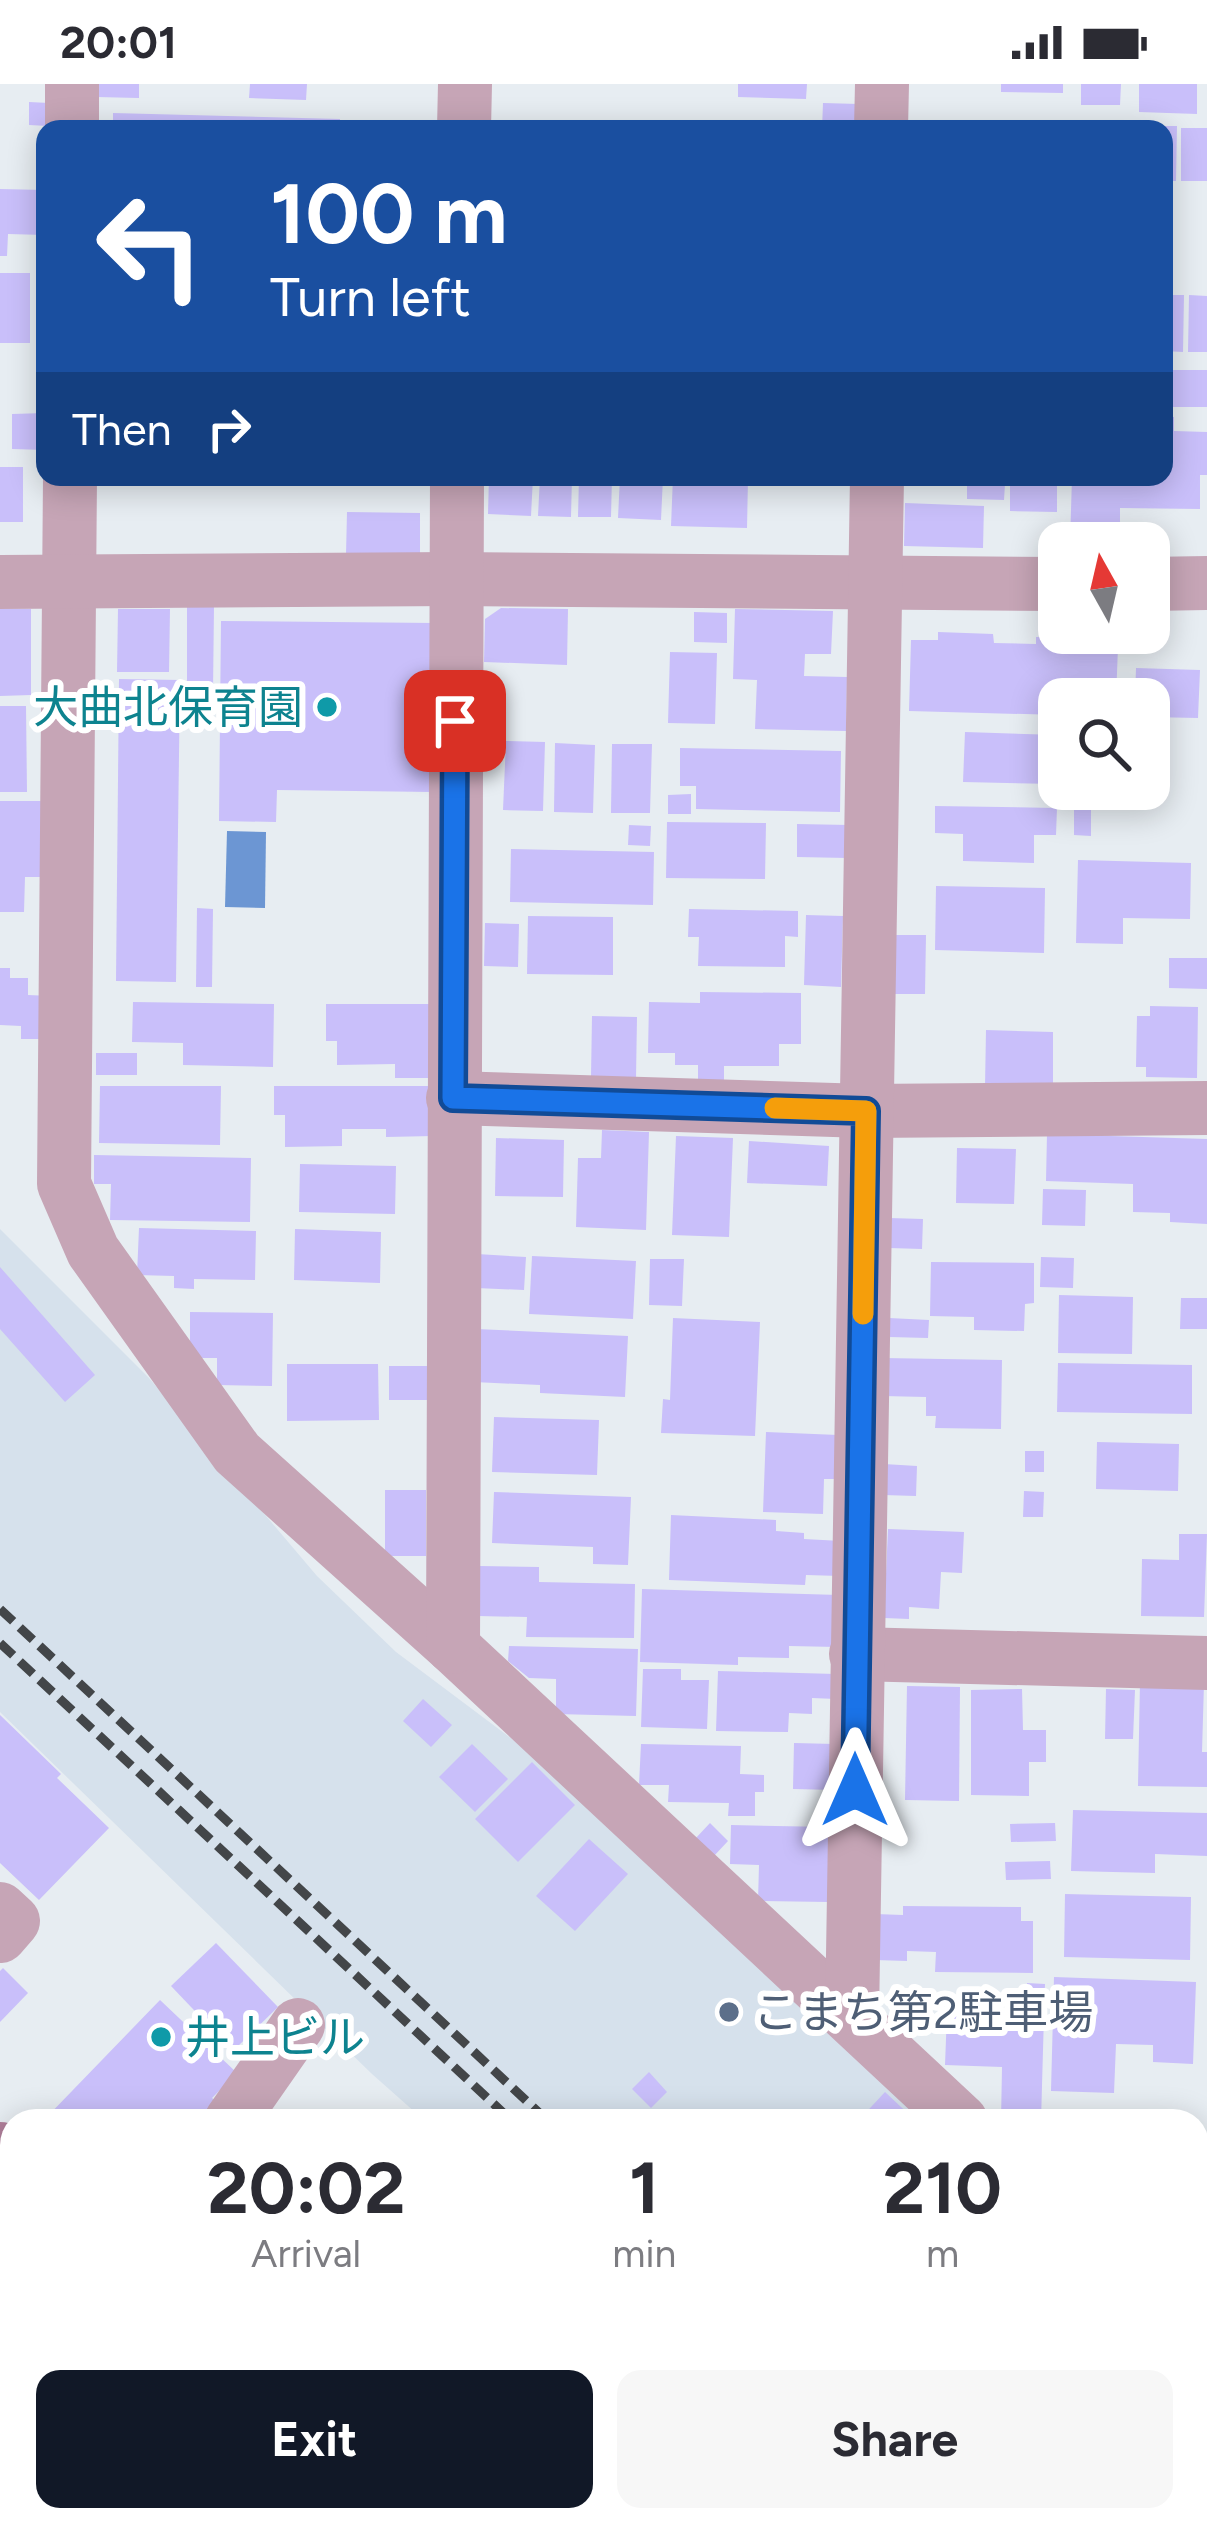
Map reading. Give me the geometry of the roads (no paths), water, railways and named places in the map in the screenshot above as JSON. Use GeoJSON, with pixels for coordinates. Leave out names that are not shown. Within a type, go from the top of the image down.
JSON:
{"type":"FeatureCollection","features":[{"type":"Feature","properties":{"kind":"street"},"geometry":{"type":"LineString","coordinates":[[72,84],[72,120]]}},
{"type":"Feature","properties":{"kind":"street"},"geometry":{"type":"LineString","coordinates":[[464,120],[465,84]]}},
{"type":"Feature","properties":{"kind":"street"},"geometry":{"type":"LineString","coordinates":[[881,120],[882,84]]}},
{"type":"Feature","properties":{"kind":"street"},"geometry":{"type":"LineString","coordinates":[[70,486],[64,1184],[93,1251],[237,1453],[453,1647],[948,2109]]}},
{"type":"Feature","properties":{"kind":"street"},"geometry":{"type":"LineString","coordinates":[[453,1647],[458,486]]}},
{"type":"Feature","properties":{"kind":"street"},"geometry":{"type":"LineString","coordinates":[[852,2017],[877,486]]}},
{"type":"Feature","properties":{"kind":"street"},"geometry":{"type":"LineString","coordinates":[[0,582],[455,579],[1038,584]]}},
{"type":"Feature","properties":{"kind":"street"},"geometry":{"type":"LineString","coordinates":[[1170,584],[1207,583]]}},
{"type":"Feature","properties":{"kind":"street"},"geometry":{"type":"LineString","coordinates":[[453,1098],[866,1111],[1207,1108]]}},
{"type":"Feature","properties":{"kind":"street"},"geometry":{"type":"LineString","coordinates":[[856,1654],[1207,1663]]}},
{"type":"Feature","properties":{"kind":"street"},"geometry":{"type":"LineString","coordinates":[[0,1909],[13,1921],[0,1936]]}},
{"type":"Feature","properties":{"kind":"street"},"geometry":{"type":"LineString","coordinates":[[238,2109],[298,2025]]}},
{"type":"Feature","properties":{"kind":"water"},"geometry":{"type":"Polygon","coordinates":[[[227,831],[266,832],[265,908],[225,907],[227,831]]]}},
{"type":"Feature","properties":{"kind":"railway"},"geometry":{"type":"LineString","coordinates":[[0,1609],[535,2109]]}},
{"type":"Feature","properties":{"kind":"railway"},"geometry":{"type":"LineString","coordinates":[[0,1643],[499,2109]]}},
{"type":"Feature","properties":{"kind":"place","name":"大曲北保育園"},"geometry":{"type":"Point","coordinates":[327,707]}},
{"type":"Feature","properties":{"kind":"place","name":"こまち第2駐車場"},"geometry":{"type":"Point","coordinates":[729,2012]}},
{"type":"Feature","properties":{"kind":"place","name":"井上ビル"},"geometry":{"type":"Point","coordinates":[161,2037]}}]}
